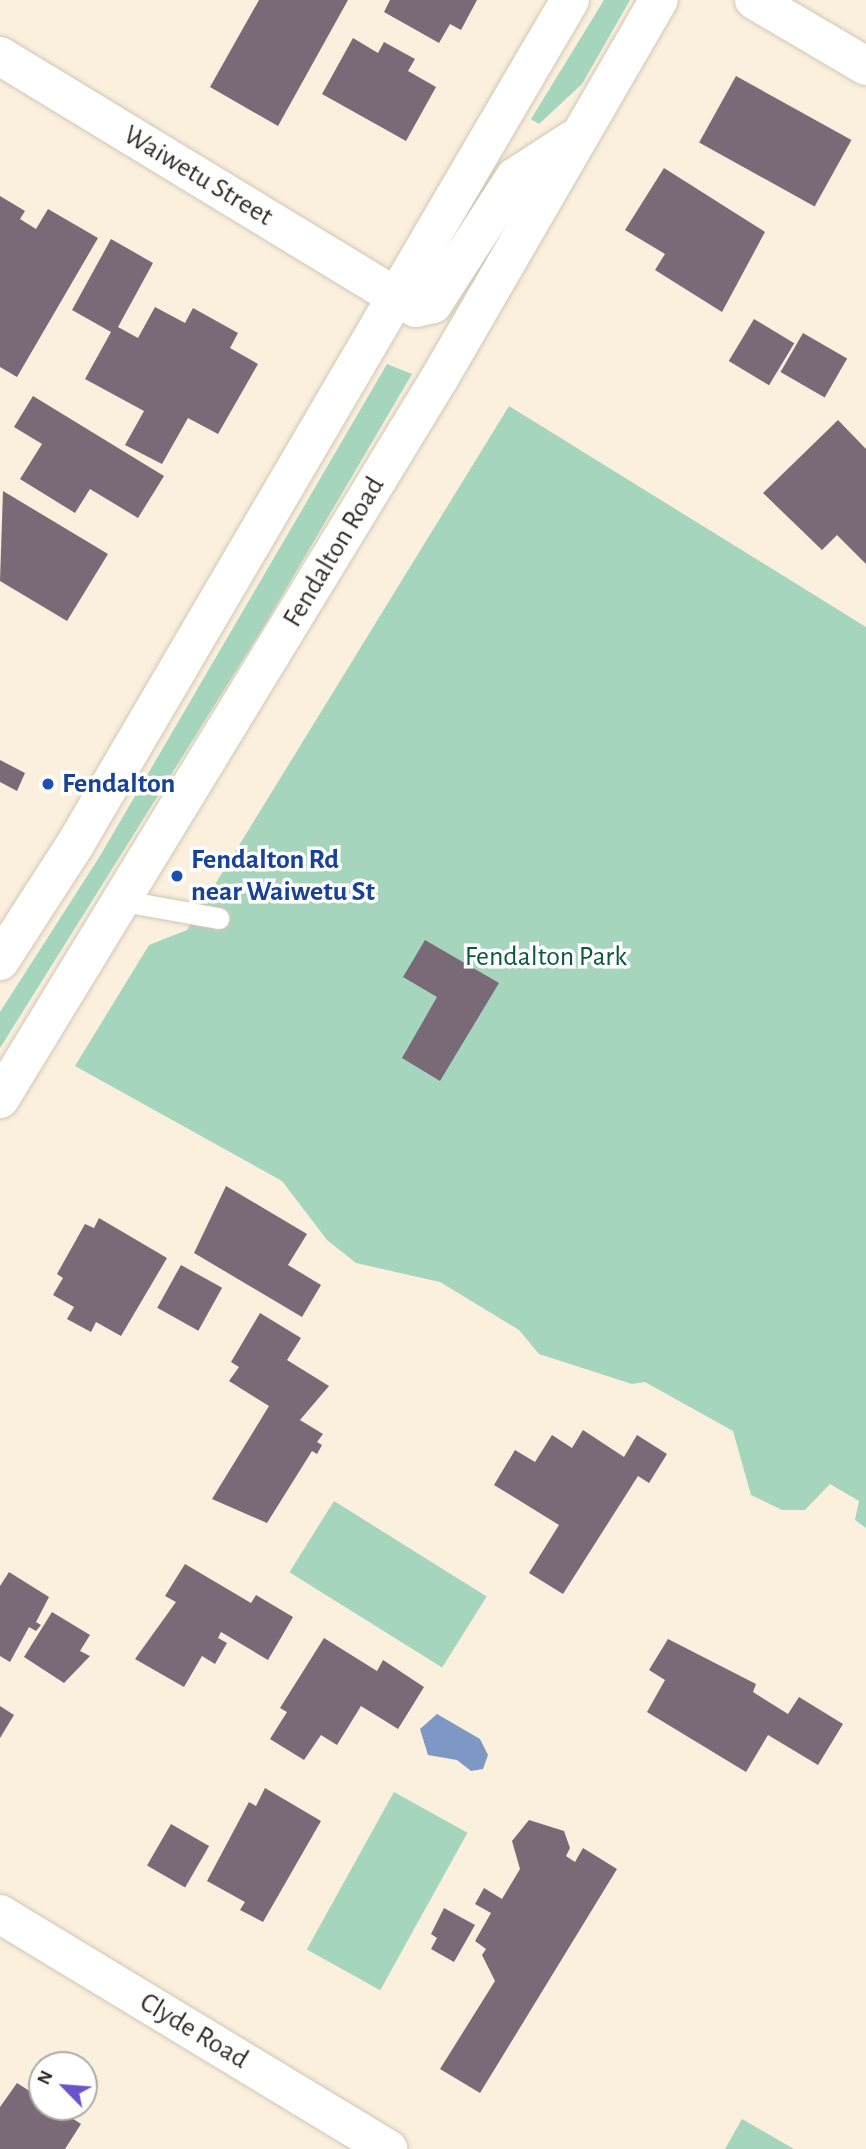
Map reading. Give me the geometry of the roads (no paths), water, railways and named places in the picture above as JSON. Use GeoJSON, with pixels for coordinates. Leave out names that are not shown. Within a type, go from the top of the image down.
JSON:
{"type":"FeatureCollection","features":[{"type":"Feature","properties":{"kind":"main road"},"geometry":{"type":"LineString","coordinates":[[0,961],[76,843],[570,0]]}},
{"type":"Feature","properties":{"kind":"main road","name":"Fendalton Road"},"geometry":{"type":"LineString","coordinates":[[0,1099],[124,901],[659,0]]}},
{"type":"Feature","properties":{"kind":"main road"},"geometry":{"type":"LineString","coordinates":[[754,0],[866,65]]}},
{"type":"Feature","properties":{"kind":"main road","name":"Waiwetu Street"},"geometry":{"type":"LineString","coordinates":[[0,56],[416,308],[433,304],[515,177],[580,135]]}},
{"type":"Feature","properties":{"kind":"main road","name":"Clyde Road"},"geometry":{"type":"LineString","coordinates":[[0,1914],[388,2149]]}},
{"type":"Feature","properties":{"kind":"lane"},"geometry":{"type":"LineString","coordinates":[[124,901],[218,918]]}},
{"type":"Feature","properties":{"kind":"water"},"geometry":{"type":"Polygon","coordinates":[[[437,1714],[480,1739],[488,1755],[483,1769],[471,1771],[457,1760],[428,1755],[420,1729],[437,1714]]]}},
{"type":"Feature","properties":{"kind":"place","name":"Fendalton"},"geometry":{"type":"Point","coordinates":[48,784]}},
{"type":"Feature","properties":{"kind":"place","name":"Fendalton Rd near Waiwetu St"},"geometry":{"type":"Point","coordinates":[177,876]}},
{"type":"Feature","properties":{"kind":"park label","name":"Fendalton Park"},"geometry":{"type":"Point","coordinates":[546,957]}}]}
